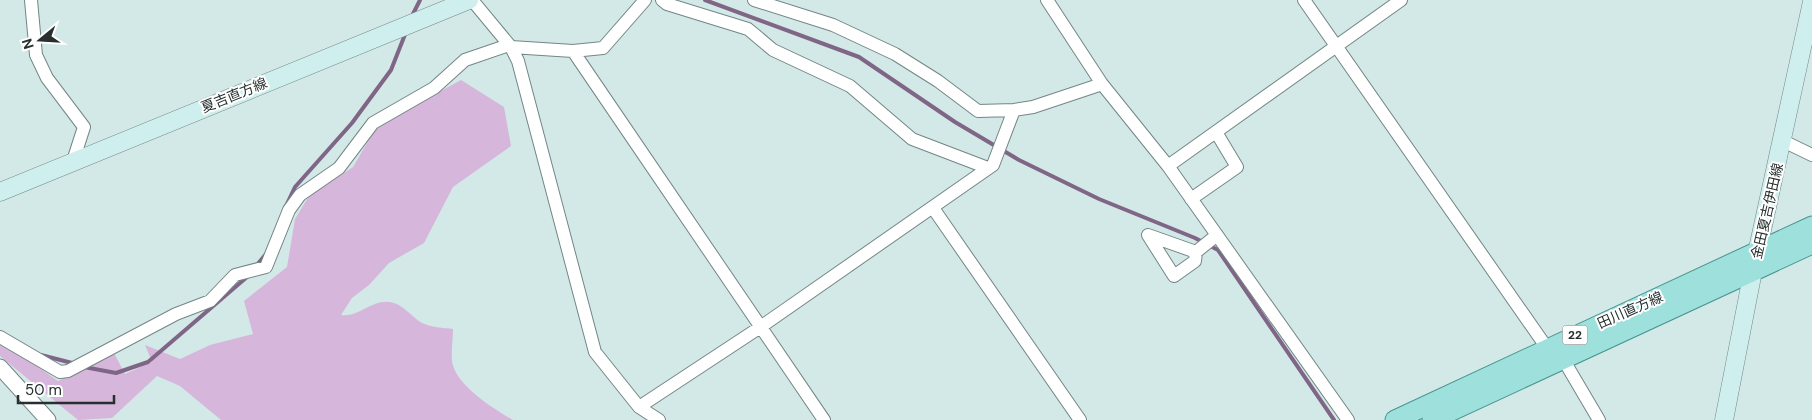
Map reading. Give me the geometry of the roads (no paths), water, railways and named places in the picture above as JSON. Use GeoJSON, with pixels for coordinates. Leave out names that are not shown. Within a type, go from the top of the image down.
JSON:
{"type":"FeatureCollection","features":[{"type":"Feature","properties":{"kind":"main road","name":"夏吉直方線"},"geometry":{"type":"LineString","coordinates":[[0,192],[73,160],[471,0]]}},
{"type":"Feature","properties":{"kind":"main road","name":"金田夏吉伊田線"},"geometry":{"type":"LineString","coordinates":[[1724,420],[1755,262],[1812,2]]}},
{"type":"Feature","properties":{"kind":"main road","name":"田川直方線"},"geometry":{"type":"LineString","coordinates":[[1432,420],[1563,359],[1755,262],[1812,226]]}},
{"type":"Feature","properties":{"kind":"main road","name":"田川直方線"},"geometry":{"type":"LineString","coordinates":[[1395,420],[1547,348],[1755,262],[1812,244]]}},
{"type":"Feature","properties":{"kind":"street"},"geometry":{"type":"LineString","coordinates":[[31,0],[36,55],[47,78],[84,127],[73,160]]}},
{"type":"Feature","properties":{"kind":"street"},"geometry":{"type":"LineString","coordinates":[[471,0],[510,46],[518,61],[594,352],[639,407],[659,420]]}},
{"type":"Feature","properties":{"kind":"street"},"geometry":{"type":"LineString","coordinates":[[0,337],[60,372],[68,371],[176,314],[210,301],[235,275],[266,267],[289,210],[300,195],[339,168],[373,123],[434,88],[465,60],[510,46],[572,51],[602,48],[645,0]]}},
{"type":"Feature","properties":{"kind":"street"},"geometry":{"type":"LineString","coordinates":[[662,0],[667,4],[748,29],[772,50],[850,86],[912,139],[988,168]]}},
{"type":"Feature","properties":{"kind":"street"},"geometry":{"type":"LineString","coordinates":[[754,0],[833,25],[894,54],[938,81],[978,111],[1014,110],[1033,107],[1102,84]]}},
{"type":"Feature","properties":{"kind":"street"},"geometry":{"type":"LineString","coordinates":[[1047,0],[1102,84],[1168,166],[1348,420]]}},
{"type":"Feature","properties":{"kind":"street"},"geometry":{"type":"LineString","coordinates":[[1304,0],[1547,348],[1563,359],[1600,420]]}},
{"type":"Feature","properties":{"kind":"street"},"geometry":{"type":"LineString","coordinates":[[1168,166],[1401,0]]}},
{"type":"Feature","properties":{"kind":"street"},"geometry":{"type":"LineString","coordinates":[[572,51],[759,328],[824,420]]}},
{"type":"Feature","properties":{"kind":"street"},"geometry":{"type":"LineString","coordinates":[[639,407],[759,328],[993,165],[1014,110]]}},
{"type":"Feature","properties":{"kind":"street"},"geometry":{"type":"LineString","coordinates":[[1191,199],[1237,167],[1216,132]]}},
{"type":"Feature","properties":{"kind":"street"},"geometry":{"type":"LineString","coordinates":[[1782,141],[1812,155]]}},
{"type":"Feature","properties":{"kind":"street"},"geometry":{"type":"LineString","coordinates":[[933,208],[1080,420]]}},
{"type":"Feature","properties":{"kind":"street"},"geometry":{"type":"LineString","coordinates":[[1196,252],[1217,235]]}},
{"type":"Feature","properties":{"kind":"street"},"geometry":{"type":"LineString","coordinates":[[0,367],[48,420]]}},
{"type":"Feature","properties":{"kind":"waterway"},"geometry":{"type":"LineString","coordinates":[[412,16],[420,0]]}},
{"type":"Feature","properties":{"kind":"waterway"},"geometry":{"type":"LineString","coordinates":[[705,0],[859,57],[955,122],[1019,160],[1099,199],[1195,238],[1218,250],[1334,420]]}},
{"type":"Feature","properties":{"kind":"waterway"},"geometry":{"type":"LineString","coordinates":[[286,206],[295,187],[352,123],[391,70],[406,32]]}},
{"type":"Feature","properties":{"kind":"waterway"},"geometry":{"type":"LineString","coordinates":[[256,266],[266,254]]}},
{"type":"Feature","properties":{"kind":"waterway"},"geometry":{"type":"LineString","coordinates":[[84,367],[116,373],[148,362],[247,277]]}},
{"type":"Feature","properties":{"kind":"waterway"},"geometry":{"type":"LineString","coordinates":[[41,355],[76,364]]}}]}
